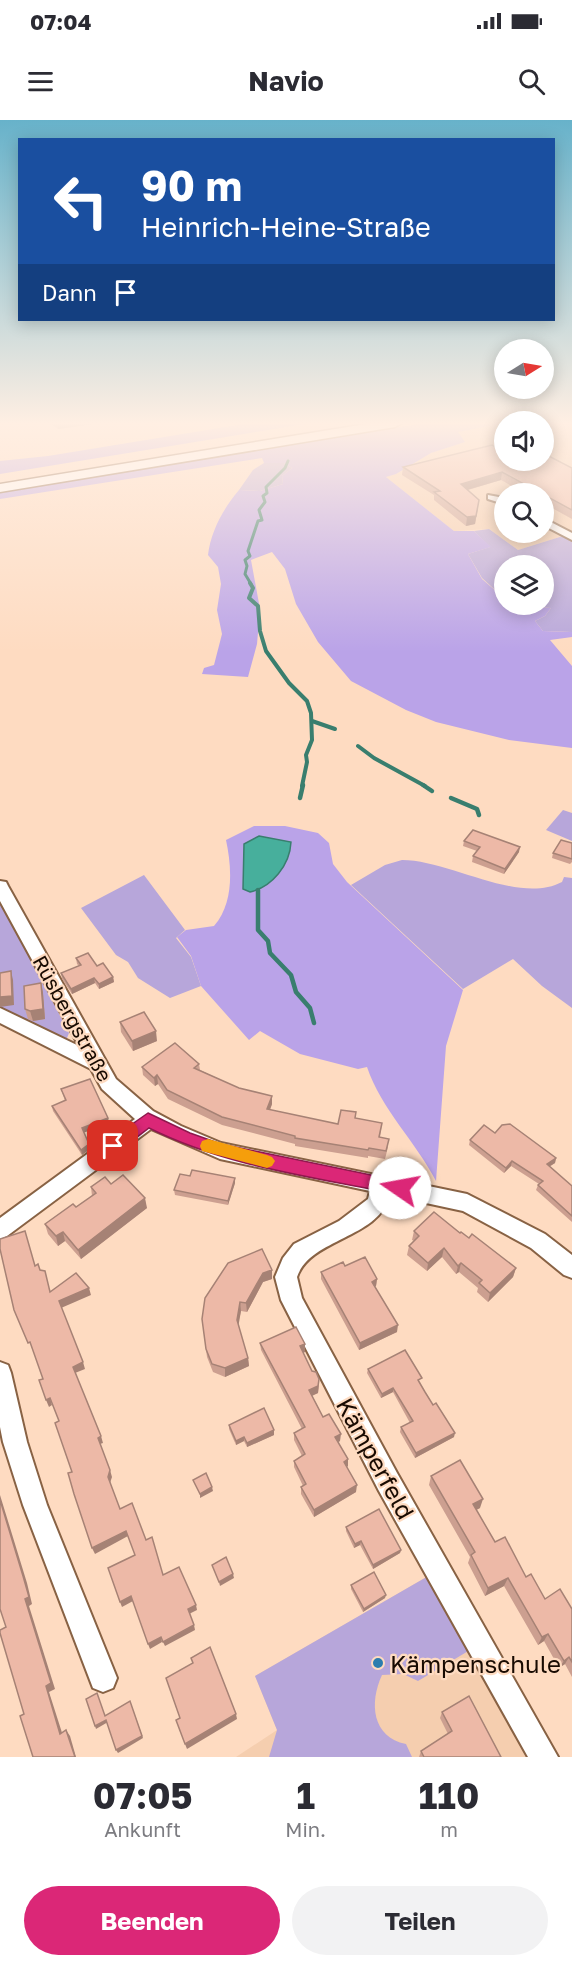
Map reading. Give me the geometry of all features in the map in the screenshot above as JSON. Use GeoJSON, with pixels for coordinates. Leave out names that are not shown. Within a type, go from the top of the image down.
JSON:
{"type":"FeatureCollection","features":[{"type":"Feature","properties":{"kind":"street"},"geometry":{"type":"LineString","coordinates":[[554,527],[572,537]]}},
{"type":"Feature","properties":{"kind":"street","name":"Rüsbergstraße"},"geometry":{"type":"LineString","coordinates":[[0,886],[109,1084],[127,1104],[148,1120],[184,1138],[220,1151],[467,1203],[538,1241],[572,1268]]}},
{"type":"Feature","properties":{"kind":"street"},"geometry":{"type":"LineString","coordinates":[[0,1015],[96,1063]]}},
{"type":"Feature","properties":{"kind":"street"},"geometry":{"type":"LineString","coordinates":[[0,1230],[148,1120]]}},
{"type":"Feature","properties":{"kind":"street","name":"Kämperfeld"},"geometry":{"type":"LineString","coordinates":[[381,1184],[376,1204],[346,1227],[301,1251],[290,1264],[286,1277],[292,1299],[388,1482],[544,1757]]}},
{"type":"Feature","properties":{"kind":"street"},"geometry":{"type":"LineString","coordinates":[[0,1373],[15,1442],[35,1505],[103,1678]]}},
{"type":"Feature","properties":{"kind":"shaded area"},"geometry":{"type":"Polygon","coordinates":[[[232,499],[414,499],[454,531],[474,531],[491,547],[468,554],[482,579],[494,589],[494,615],[546,615],[535,621],[543,631],[572,632],[572,637],[550,640],[572,666],[572,748],[509,740],[436,722],[406,710],[351,681],[318,642],[296,604],[285,569],[272,552],[251,560],[260,609],[257,644],[248,677],[202,674],[204,668],[214,665],[222,634],[217,610],[221,584],[218,567],[208,555],[215,529],[232,499]]]}},
{"type":"Feature","properties":{"kind":"shaded area"},"geometry":{"type":"Polygon","coordinates":[[[414,499],[494,499],[494,533],[489,529],[454,531],[414,499]]]}},
{"type":"Feature","properties":{"kind":"shaded area"},"geometry":{"type":"Polygon","coordinates":[[[554,499],[572,499],[572,542],[563,536],[554,539],[554,499]]]}},
{"type":"Feature","properties":{"kind":"shaded area"},"geometry":{"type":"Polygon","coordinates":[[[489,529],[494,533],[494,543],[508,543],[518,550],[540,543],[554,543],[554,539],[563,536],[572,542],[572,632],[543,631],[535,621],[546,615],[554,615],[554,555],[494,555],[494,589],[482,578],[468,554],[490,547],[474,531],[489,529]]]}},
{"type":"Feature","properties":{"kind":"shaded area"},"geometry":{"type":"Polygon","coordinates":[[[508,543],[540,543],[518,550],[508,543]]]}},
{"type":"Feature","properties":{"kind":"shaded area"},"geometry":{"type":"Polygon","coordinates":[[[563,810],[572,813],[572,841],[546,830],[563,810]]]}},
{"type":"Feature","properties":{"kind":"shaded area"},"geometry":{"type":"Polygon","coordinates":[[[254,826],[285,826],[318,833],[329,843],[333,864],[347,882],[463,990],[446,1046],[436,1181],[381,1097],[367,1067],[358,1069],[300,1054],[260,1031],[249,1040],[201,986],[191,956],[177,937],[186,930],[214,926],[221,917],[230,885],[226,840],[254,826]]]}},
{"type":"Feature","properties":{"kind":"shaded area"},"geometry":{"type":"Polygon","coordinates":[[[402,860],[421,862],[484,880],[525,888],[544,888],[562,882],[564,877],[572,878],[572,1008],[542,986],[513,959],[463,989],[351,885],[385,865],[402,860]]]}},
{"type":"Feature","properties":{"kind":"shaded area"},"geometry":{"type":"Polygon","coordinates":[[[144,875],[185,930],[176,938],[191,957],[201,986],[170,998],[138,978],[128,962],[116,955],[81,908],[144,875]]]}},
{"type":"Feature","properties":{"kind":"shaded area"},"geometry":{"type":"Polygon","coordinates":[[[0,895],[69,1033],[67,1038],[62,1038],[0,1012],[0,895]]]}},
{"type":"Feature","properties":{"kind":"shaded area","name":"Kämpenschule"},"geometry":{"type":"Polygon","coordinates":[[[430,1575],[527,1757],[236,1757],[277,1730],[255,1676],[430,1575]]]}},
{"type":"Feature","properties":{"kind":"shaded area","name":"Kämpenschule"},"geometry":{"type":"Polygon","coordinates":[[[430,1575],[470,1650],[418,1681],[403,1674],[382,1675],[375,1697],[376,1717],[386,1734],[406,1744],[412,1757],[269,1757],[277,1730],[255,1676],[430,1575]]]}},
{"type":"Feature","properties":{"kind":"water"},"geometry":{"type":"Polygon","coordinates":[[[259,836],[291,842],[290,851],[278,874],[266,885],[250,892],[243,889],[244,844],[259,836]]]}},
{"type":"Feature","properties":{"kind":"building"},"geometry":{"type":"Polygon","coordinates":[[[444,499],[478,499],[476,516],[467,517],[444,499]]]}},
{"type":"Feature","properties":{"kind":"building"},"geometry":{"type":"Polygon","coordinates":[[[554,499],[572,499],[572,510],[554,500],[554,499]]]}},
{"type":"Feature","properties":{"kind":"building"},"geometry":{"type":"Polygon","coordinates":[[[473,830],[520,847],[505,869],[473,856],[480,847],[464,841],[473,830]]]}},
{"type":"Feature","properties":{"kind":"building"},"geometry":{"type":"Polygon","coordinates":[[[561,840],[572,843],[572,859],[553,853],[561,840]]]}},
{"type":"Feature","properties":{"kind":"building"},"geometry":{"type":"Polygon","coordinates":[[[88,953],[97,966],[103,963],[113,977],[99,984],[94,978],[71,989],[61,973],[81,965],[76,958],[88,953]]]}},
{"type":"Feature","properties":{"kind":"building"},"geometry":{"type":"Polygon","coordinates":[[[11,971],[12,996],[0,997],[0,973],[11,971]]]}},
{"type":"Feature","properties":{"kind":"building"},"geometry":{"type":"Polygon","coordinates":[[[41,983],[43,1009],[30,1011],[25,1009],[24,986],[41,983]]]}},
{"type":"Feature","properties":{"kind":"building"},"geometry":{"type":"Polygon","coordinates":[[[144,1012],[156,1031],[132,1041],[120,1022],[144,1012]]]}},
{"type":"Feature","properties":{"kind":"building"},"geometry":{"type":"Polygon","coordinates":[[[175,1043],[199,1064],[194,1068],[239,1088],[272,1096],[267,1109],[338,1124],[341,1110],[356,1112],[355,1118],[382,1123],[379,1137],[389,1139],[386,1151],[295,1138],[295,1136],[222,1117],[167,1090],[157,1075],[154,1078],[142,1067],[175,1043]]]}},
{"type":"Feature","properties":{"kind":"building"},"geometry":{"type":"Polygon","coordinates":[[[90,1079],[108,1118],[82,1128],[89,1144],[81,1150],[52,1106],[66,1100],[61,1089],[90,1079]]]}},
{"type":"Feature","properties":{"kind":"building"},"geometry":{"type":"Polygon","coordinates":[[[510,1124],[556,1158],[547,1164],[572,1186],[572,1216],[538,1185],[543,1181],[512,1161],[506,1168],[470,1140],[484,1125],[495,1133],[502,1125],[510,1124]]]}},
{"type":"Feature","properties":{"kind":"building"},"geometry":{"type":"Polygon","coordinates":[[[192,1170],[235,1178],[228,1201],[174,1190],[180,1174],[190,1176],[192,1170]]]}},
{"type":"Feature","properties":{"kind":"building"},"geometry":{"type":"Polygon","coordinates":[[[123,1175],[145,1198],[78,1250],[63,1232],[56,1236],[45,1224],[73,1204],[76,1207],[96,1193],[91,1187],[105,1177],[111,1184],[123,1175]]]}},
{"type":"Feature","properties":{"kind":"building"},"geometry":{"type":"Polygon","coordinates":[[[434,1212],[460,1233],[469,1238],[472,1234],[516,1268],[490,1293],[479,1283],[482,1280],[461,1263],[458,1266],[444,1248],[428,1263],[409,1246],[419,1236],[414,1231],[434,1212]]]}},
{"type":"Feature","properties":{"kind":"building"},"geometry":{"type":"Polygon","coordinates":[[[25,1231],[35,1266],[38,1264],[40,1270],[45,1271],[50,1292],[76,1273],[89,1288],[59,1301],[83,1362],[73,1367],[101,1436],[98,1438],[110,1470],[108,1477],[120,1509],[132,1503],[146,1540],[152,1537],[163,1575],[179,1567],[196,1605],[188,1609],[194,1625],[163,1642],[161,1637],[148,1644],[131,1596],[120,1602],[108,1568],[135,1555],[126,1531],[92,1548],[68,1473],[72,1472],[55,1423],[59,1421],[50,1398],[46,1400],[39,1380],[43,1379],[30,1342],[28,1343],[14,1310],[0,1249],[0,1239],[25,1231]]]}},
{"type":"Feature","properties":{"kind":"building"},"geometry":{"type":"Polygon","coordinates":[[[262,1249],[272,1270],[263,1273],[246,1303],[240,1302],[237,1320],[248,1358],[225,1368],[212,1364],[206,1349],[202,1319],[205,1298],[228,1263],[262,1249]]]}},
{"type":"Feature","properties":{"kind":"building"},"geometry":{"type":"Polygon","coordinates":[[[365,1257],[377,1279],[372,1282],[398,1325],[360,1343],[321,1272],[343,1262],[345,1266],[365,1257]]]}},
{"type":"Feature","properties":{"kind":"building"},"geometry":{"type":"Polygon","coordinates":[[[296,1327],[305,1344],[300,1346],[312,1371],[316,1372],[319,1379],[318,1386],[309,1390],[323,1417],[329,1414],[341,1434],[335,1437],[348,1459],[344,1462],[357,1485],[314,1510],[301,1487],[306,1484],[294,1461],[305,1454],[294,1433],[305,1427],[260,1343],[296,1327]]]}},
{"type":"Feature","properties":{"kind":"building"},"geometry":{"type":"Polygon","coordinates":[[[405,1350],[422,1378],[418,1380],[425,1392],[433,1405],[436,1403],[455,1433],[416,1453],[401,1427],[413,1421],[393,1388],[382,1394],[368,1369],[405,1350]]]}},
{"type":"Feature","properties":{"kind":"building"},"geometry":{"type":"Polygon","coordinates":[[[264,1408],[274,1430],[247,1443],[244,1437],[236,1441],[229,1425],[264,1408]]]}},
{"type":"Feature","properties":{"kind":"building"},"geometry":{"type":"Polygon","coordinates":[[[460,1460],[483,1499],[473,1504],[495,1542],[505,1537],[526,1577],[531,1574],[545,1599],[560,1589],[572,1609],[572,1662],[569,1657],[564,1661],[548,1634],[542,1637],[508,1578],[488,1588],[471,1555],[475,1552],[431,1476],[460,1460]]]}},
{"type":"Feature","properties":{"kind":"building"},"geometry":{"type":"Polygon","coordinates":[[[206,1473],[212,1487],[200,1494],[193,1480],[206,1473]]]}},
{"type":"Feature","properties":{"kind":"building"},"geometry":{"type":"Polygon","coordinates":[[[0,1500],[29,1597],[25,1599],[51,1683],[46,1686],[60,1734],[66,1730],[75,1757],[33,1757],[20,1716],[24,1714],[0,1633],[0,1630],[6,1627],[0,1609],[0,1500]]]}},
{"type":"Feature","properties":{"kind":"building"},"geometry":{"type":"Polygon","coordinates":[[[379,1509],[401,1550],[373,1565],[361,1541],[355,1544],[346,1527],[379,1509]]]}},
{"type":"Feature","properties":{"kind":"building"},"geometry":{"type":"Polygon","coordinates":[[[226,1557],[233,1574],[219,1582],[212,1565],[226,1557]]]}},
{"type":"Feature","properties":{"kind":"building"},"geometry":{"type":"Polygon","coordinates":[[[374,1572],[386,1595],[364,1609],[351,1585],[374,1572]]]}},
{"type":"Feature","properties":{"kind":"building"},"geometry":{"type":"Polygon","coordinates":[[[210,1647],[236,1714],[185,1744],[176,1720],[180,1718],[166,1678],[193,1663],[191,1658],[210,1647]]]}},
{"type":"Feature","properties":{"kind":"building"},"geometry":{"type":"Polygon","coordinates":[[[97,1693],[105,1716],[130,1701],[142,1736],[116,1750],[106,1720],[95,1726],[86,1699],[97,1693]]]}},
{"type":"Feature","properties":{"kind":"building"},"geometry":{"type":"Polygon","coordinates":[[[469,1696],[501,1757],[424,1757],[421,1751],[452,1731],[442,1712],[469,1696]]]}},
{"type":"Feature","properties":{"kind":"waterway"},"geometry":{"type":"LineString","coordinates":[[251,584],[245,574],[247,566],[245,560],[250,556],[248,551],[258,521],[262,520],[259,510],[265,502],[264,499]]}},
{"type":"Feature","properties":{"kind":"waterway"},"geometry":{"type":"LineString","coordinates":[[250,583],[253,588],[249,598],[258,606],[260,631],[266,651],[289,683],[307,701],[311,713],[312,740],[306,755],[307,762],[302,786]]}},
{"type":"Feature","properties":{"kind":"waterway"},"geometry":{"type":"LineString","coordinates":[[312,721],[335,729]]}},
{"type":"Feature","properties":{"kind":"waterway"},"geometry":{"type":"LineString","coordinates":[[358,746],[374,758],[425,786]]}},
{"type":"Feature","properties":{"kind":"waterway"},"geometry":{"type":"LineString","coordinates":[[300,798],[303,785]]}},
{"type":"Feature","properties":{"kind":"waterway"},"geometry":{"type":"LineString","coordinates":[[423,785],[432,791]]}},
{"type":"Feature","properties":{"kind":"waterway"},"geometry":{"type":"LineString","coordinates":[[451,798],[477,809],[479,815]]}},
{"type":"Feature","properties":{"kind":"waterway"},"geometry":{"type":"LineString","coordinates":[[258,890],[258,930],[268,941],[270,953],[291,975],[296,992],[310,1008],[314,1023]]}},
{"type":"Feature","properties":{"kind":"slow traffic"},"geometry":{"type":"LineString","coordinates":[[208,1146],[220,1151],[267,1161]]}},
{"type":"Feature","properties":{"kind":"place","name":"Kämpenschule"},"geometry":{"type":"Point","coordinates":[378,1663]}},
{"type":"Feature","properties":{"kind":"route"},"geometry":{"type":"LineString","coordinates":[[113,1146],[148,1120],[184,1138],[220,1151],[400,1188]]}}]}
